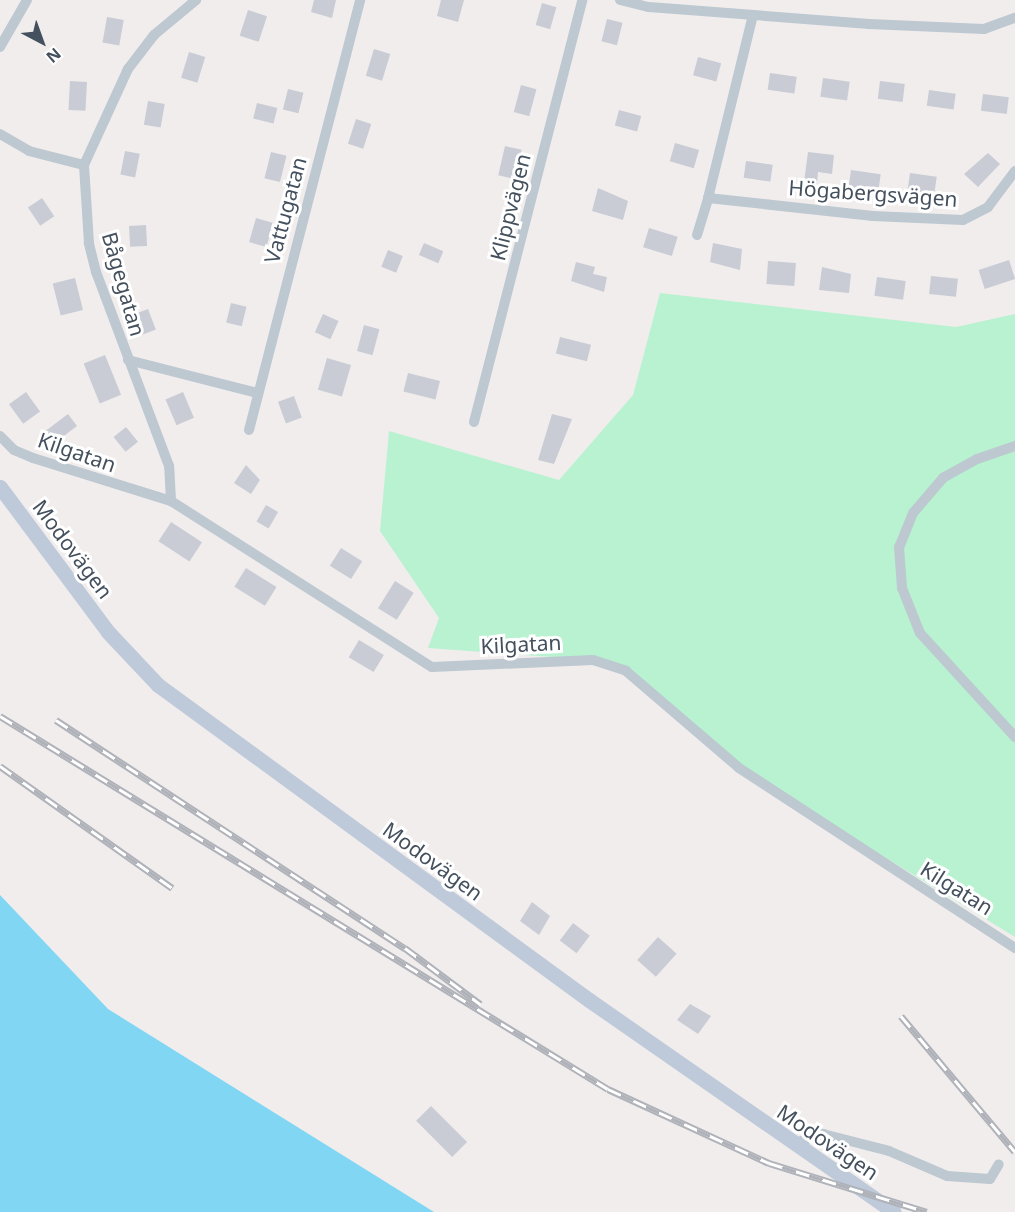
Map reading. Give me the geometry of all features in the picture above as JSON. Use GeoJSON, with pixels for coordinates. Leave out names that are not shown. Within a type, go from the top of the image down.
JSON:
{"type":"FeatureCollection","features":[{"type":"Feature","properties":{"kind":"main road","name":"Modovägen"},"geometry":{"type":"LineString","coordinates":[[0,487],[108,632],[158,685],[792,1144],[894,1212]]}},
{"type":"Feature","properties":{"kind":"street"},"geometry":{"type":"LineString","coordinates":[[0,47],[27,0]]}},
{"type":"Feature","properties":{"kind":"street","name":"Bågegatan"},"geometry":{"type":"LineString","coordinates":[[171,501],[168,466],[91,253],[84,165],[128,69],[154,35],[196,0]]}},
{"type":"Feature","properties":{"kind":"street","name":"Vattugatan"},"geometry":{"type":"LineString","coordinates":[[249,430],[360,0]]}},
{"type":"Feature","properties":{"kind":"street","name":"Klippvägen"},"geometry":{"type":"LineString","coordinates":[[474,422],[582,0]]}},
{"type":"Feature","properties":{"kind":"street"},"geometry":{"type":"LineString","coordinates":[[620,0],[649,7],[984,29],[1015,18]]}},
{"type":"Feature","properties":{"kind":"street"},"geometry":{"type":"LineString","coordinates":[[697,235],[753,15]]}},
{"type":"Feature","properties":{"kind":"street"},"geometry":{"type":"LineString","coordinates":[[0,134],[29,151],[84,165]]}},
{"type":"Feature","properties":{"kind":"street","name":"Högabergsvägen"},"geometry":{"type":"LineString","coordinates":[[708,198],[873,216],[963,220],[988,207],[1015,171]]}},
{"type":"Feature","properties":{"kind":"street"},"geometry":{"type":"LineString","coordinates":[[128,360],[257,393]]}},
{"type":"Feature","properties":{"kind":"street","name":"Kilgatan"},"geometry":{"type":"LineString","coordinates":[[0,436],[14,450],[33,458],[171,501],[432,667],[593,660],[626,671],[739,768],[1015,948]]}},
{"type":"Feature","properties":{"kind":"street"},"geometry":{"type":"LineString","coordinates":[[1015,446],[977,459],[943,478],[913,513],[899,547],[902,588],[920,633],[1015,737]]}},
{"type":"Feature","properties":{"kind":"street"},"geometry":{"type":"LineString","coordinates":[[792,1144],[823,1134],[889,1151],[947,1176],[990,1179],[999,1164]]}},
{"type":"Feature","properties":{"kind":"green space"},"geometry":{"type":"Polygon","coordinates":[[[660,293],[956,327],[1015,314],[1015,937],[739,768],[637,677],[593,660],[428,648],[439,618],[380,531],[389,431],[559,480],[633,395],[660,293]]]}},
{"type":"Feature","properties":{"kind":"water"},"geometry":{"type":"Polygon","coordinates":[[[0,895],[108,1009],[434,1212],[0,1212],[0,895]]]}},
{"type":"Feature","properties":{"kind":"building"},"geometry":{"type":"Polygon","coordinates":[[[314,0],[336,0],[332,18],[311,12],[314,0]]]}},
{"type":"Feature","properties":{"kind":"building"},"geometry":{"type":"Polygon","coordinates":[[[441,0],[464,0],[458,22],[437,16],[441,0]]]}},
{"type":"Feature","properties":{"kind":"building"},"geometry":{"type":"Polygon","coordinates":[[[542,3],[556,7],[550,29],[536,25],[542,3]]]}},
{"type":"Feature","properties":{"kind":"building"},"geometry":{"type":"Polygon","coordinates":[[[248,10],[267,16],[259,42],[240,36],[248,10]]]}},
{"type":"Feature","properties":{"kind":"building"},"geometry":{"type":"Polygon","coordinates":[[[107,17],[124,20],[119,46],[102,43],[107,17]]]}},
{"type":"Feature","properties":{"kind":"building"},"geometry":{"type":"Polygon","coordinates":[[[607,19],[623,23],[617,45],[601,41],[607,19]]]}},
{"type":"Feature","properties":{"kind":"building"},"geometry":{"type":"Polygon","coordinates":[[[374,49],[390,54],[382,81],[366,76],[374,49]]]}},
{"type":"Feature","properties":{"kind":"building"},"geometry":{"type":"Polygon","coordinates":[[[189,52],[205,57],[197,83],[181,78],[189,52]]]}},
{"type":"Feature","properties":{"kind":"building"},"geometry":{"type":"Polygon","coordinates":[[[698,57],[721,63],[716,82],[693,75],[698,57]]]}},
{"type":"Feature","properties":{"kind":"building"},"geometry":{"type":"Polygon","coordinates":[[[770,73],[797,77],[794,94],[768,90],[770,73]]]}},
{"type":"Feature","properties":{"kind":"building"},"geometry":{"type":"Polygon","coordinates":[[[823,78],[850,82],[847,101],[820,97],[823,78]]]}},
{"type":"Feature","properties":{"kind":"building"},"geometry":{"type":"Polygon","coordinates":[[[70,81],[87,82],[85,111],[68,110],[70,81]]]}},
{"type":"Feature","properties":{"kind":"building"},"geometry":{"type":"Polygon","coordinates":[[[880,81],[905,84],[903,102],[878,99],[880,81]]]}},
{"type":"Feature","properties":{"kind":"building"},"geometry":{"type":"Polygon","coordinates":[[[521,85],[536,89],[529,116],[514,112],[521,85]]]}},
{"type":"Feature","properties":{"kind":"building"},"geometry":{"type":"Polygon","coordinates":[[[288,89],[304,93],[298,113],[283,109],[288,89]]]}},
{"type":"Feature","properties":{"kind":"building"},"geometry":{"type":"Polygon","coordinates":[[[929,90],[956,94],[954,110],[927,106],[929,90]]]}},
{"type":"Feature","properties":{"kind":"building"},"geometry":{"type":"Polygon","coordinates":[[[983,94],[1009,97],[1007,114],[981,111],[983,94]]]}},
{"type":"Feature","properties":{"kind":"building"},"geometry":{"type":"Polygon","coordinates":[[[148,101],[165,104],[161,128],[144,125],[148,101]]]}},
{"type":"Feature","properties":{"kind":"building"},"geometry":{"type":"Polygon","coordinates":[[[257,103],[277,108],[274,124],[253,119],[257,103]]]}},
{"type":"Feature","properties":{"kind":"building"},"geometry":{"type":"Polygon","coordinates":[[[619,110],[641,116],[637,131],[615,125],[619,110]]]}},
{"type":"Feature","properties":{"kind":"building"},"geometry":{"type":"Polygon","coordinates":[[[356,119],[371,124],[363,149],[348,144],[356,119]]]}},
{"type":"Feature","properties":{"kind":"building"},"geometry":{"type":"Polygon","coordinates":[[[675,143],[699,150],[694,168],[670,161],[675,143]]]}},
{"type":"Feature","properties":{"kind":"building"},"geometry":{"type":"Polygon","coordinates":[[[505,146],[522,150],[515,179],[498,175],[505,146]]]}},
{"type":"Feature","properties":{"kind":"building"},"geometry":{"type":"Polygon","coordinates":[[[125,151],[140,154],[135,177],[120,175],[125,151]]]}},
{"type":"Feature","properties":{"kind":"building"},"geometry":{"type":"Polygon","coordinates":[[[271,152],[287,156],[280,182],[264,178],[271,152]]]}},
{"type":"Feature","properties":{"kind":"building"},"geometry":{"type":"Polygon","coordinates":[[[808,152],[834,155],[832,174],[818,172],[817,184],[804,182],[808,152]]]}},
{"type":"Feature","properties":{"kind":"building"},"geometry":{"type":"Polygon","coordinates":[[[988,153],[1000,164],[978,187],[964,174],[988,153]]]}},
{"type":"Feature","properties":{"kind":"building"},"geometry":{"type":"Polygon","coordinates":[[[746,161],[773,165],[770,182],[744,178],[746,161]]]}},
{"type":"Feature","properties":{"kind":"building"},"geometry":{"type":"Polygon","coordinates":[[[851,170],[881,174],[878,192],[848,188],[851,170]]]}},
{"type":"Feature","properties":{"kind":"building"},"geometry":{"type":"Polygon","coordinates":[[[910,173],[937,177],[934,197],[907,193],[910,173]]]}},
{"type":"Feature","properties":{"kind":"building"},"geometry":{"type":"Polygon","coordinates":[[[598,188],[628,201],[623,220],[592,211],[598,188]]]}},
{"type":"Feature","properties":{"kind":"building"},"geometry":{"type":"Polygon","coordinates":[[[42,198],[54,216],[40,226],[28,208],[42,198]]]}},
{"type":"Feature","properties":{"kind":"building"},"geometry":{"type":"Polygon","coordinates":[[[256,218],[273,223],[266,247],[249,242],[256,218]]]}},
{"type":"Feature","properties":{"kind":"building"},"geometry":{"type":"Polygon","coordinates":[[[146,225],[147,246],[130,247],[129,226],[146,225]]]}},
{"type":"Feature","properties":{"kind":"building"},"geometry":{"type":"Polygon","coordinates":[[[649,228],[678,237],[672,256],[643,247],[649,228]]]}},
{"type":"Feature","properties":{"kind":"building"},"geometry":{"type":"Polygon","coordinates":[[[424,243],[443,251],[438,263],[419,255],[424,243]]]}},
{"type":"Feature","properties":{"kind":"building"},"geometry":{"type":"Polygon","coordinates":[[[713,243],[742,249],[740,270],[710,262],[713,243]]]}},
{"type":"Feature","properties":{"kind":"building"},"geometry":{"type":"Polygon","coordinates":[[[388,250],[403,256],[396,273],[381,267],[388,250]]]}},
{"type":"Feature","properties":{"kind":"building"},"geometry":{"type":"Polygon","coordinates":[[[1009,260],[1015,279],[985,289],[979,270],[1009,260]]]}},
{"type":"Feature","properties":{"kind":"building"},"geometry":{"type":"Polygon","coordinates":[[[768,261],[796,263],[794,286],[766,284],[768,261]]]}},
{"type":"Feature","properties":{"kind":"building"},"geometry":{"type":"Polygon","coordinates":[[[576,262],[595,267],[593,274],[607,277],[604,292],[571,281],[576,262]]]}},
{"type":"Feature","properties":{"kind":"building"},"geometry":{"type":"Polygon","coordinates":[[[822,267],[851,274],[849,293],[819,290],[822,267]]]}},
{"type":"Feature","properties":{"kind":"building"},"geometry":{"type":"Polygon","coordinates":[[[931,276],[958,279],[956,297],[929,294],[931,276]]]}},
{"type":"Feature","properties":{"kind":"building"},"geometry":{"type":"Polygon","coordinates":[[[877,277],[906,281],[903,300],[874,296],[877,277]]]}},
{"type":"Feature","properties":{"kind":"building"},"geometry":{"type":"Polygon","coordinates":[[[75,278],[83,310],[61,316],[53,284],[75,278]]]}},
{"type":"Feature","properties":{"kind":"building"},"geometry":{"type":"Polygon","coordinates":[[[231,303],[247,307],[242,326],[226,322],[231,303]]]}},
{"type":"Feature","properties":{"kind":"building"},"geometry":{"type":"Polygon","coordinates":[[[148,309],[156,330],[138,336],[130,316],[148,309]]]}},
{"type":"Feature","properties":{"kind":"building"},"geometry":{"type":"Polygon","coordinates":[[[323,314],[339,321],[330,339],[315,332],[323,314]]]}},
{"type":"Feature","properties":{"kind":"building"},"geometry":{"type":"Polygon","coordinates":[[[364,325],[379,329],[372,355],[357,351],[364,325]]]}},
{"type":"Feature","properties":{"kind":"building"},"geometry":{"type":"Polygon","coordinates":[[[560,337],[591,345],[587,361],[556,353],[560,337]]]}},
{"type":"Feature","properties":{"kind":"building"},"geometry":{"type":"Polygon","coordinates":[[[105,355],[121,395],[100,403],[84,364],[105,355]]]}},
{"type":"Feature","properties":{"kind":"building"},"geometry":{"type":"Polygon","coordinates":[[[327,358],[351,365],[342,397],[318,390],[327,358]]]}},
{"type":"Feature","properties":{"kind":"building"},"geometry":{"type":"Polygon","coordinates":[[[408,373],[440,381],[435,399],[403,391],[408,373]]]}},
{"type":"Feature","properties":{"kind":"building"},"geometry":{"type":"Polygon","coordinates":[[[26,392],[40,411],[23,424],[9,404],[26,392]]]}},
{"type":"Feature","properties":{"kind":"building"},"geometry":{"type":"Polygon","coordinates":[[[183,392],[194,418],[176,425],[166,399],[183,392]]]}},
{"type":"Feature","properties":{"kind":"building"},"geometry":{"type":"Polygon","coordinates":[[[294,396],[302,418],[286,423],[278,402],[294,396]]]}},
{"type":"Feature","properties":{"kind":"building"},"geometry":{"type":"Polygon","coordinates":[[[68,414],[77,426],[54,443],[45,431],[68,414]]]}},
{"type":"Feature","properties":{"kind":"building"},"geometry":{"type":"Polygon","coordinates":[[[552,414],[572,419],[554,464],[538,460],[552,414]]]}},
{"type":"Feature","properties":{"kind":"building"},"geometry":{"type":"Polygon","coordinates":[[[126,427],[138,442],[126,452],[114,437],[126,427]]]}},
{"type":"Feature","properties":{"kind":"building"},"geometry":{"type":"Polygon","coordinates":[[[246,465],[260,480],[251,494],[234,483],[246,465]]]}},
{"type":"Feature","properties":{"kind":"building"},"geometry":{"type":"Polygon","coordinates":[[[266,505],[278,512],[269,528],[256,521],[266,505]]]}},
{"type":"Feature","properties":{"kind":"building"},"geometry":{"type":"Polygon","coordinates":[[[171,522],[202,542],[190,561],[158,541],[171,522]]]}},
{"type":"Feature","properties":{"kind":"building"},"geometry":{"type":"Polygon","coordinates":[[[341,548],[362,561],[351,579],[330,566],[341,548]]]}},
{"type":"Feature","properties":{"kind":"building"},"geometry":{"type":"Polygon","coordinates":[[[246,568],[277,587],[265,606],[234,587],[246,568]]]}},
{"type":"Feature","properties":{"kind":"building"},"geometry":{"type":"Polygon","coordinates":[[[395,581],[414,593],[397,620],[378,608],[395,581]]]}},
{"type":"Feature","properties":{"kind":"building"},"geometry":{"type":"Polygon","coordinates":[[[359,640],[384,655],[374,672],[349,657],[359,640]]]}},
{"type":"Feature","properties":{"kind":"building"},"geometry":{"type":"Polygon","coordinates":[[[532,902],[550,916],[539,935],[520,921],[532,902]]]}},
{"type":"Feature","properties":{"kind":"building"},"geometry":{"type":"Polygon","coordinates":[[[573,923],[590,936],[577,953],[560,941],[573,923]]]}},
{"type":"Feature","properties":{"kind":"building"},"geometry":{"type":"Polygon","coordinates":[[[658,937],[677,954],[656,977],[637,960],[658,937]]]}},
{"type":"Feature","properties":{"kind":"building"},"geometry":{"type":"Polygon","coordinates":[[[690,1004],[711,1016],[698,1034],[677,1020],[690,1004]]]}},
{"type":"Feature","properties":{"kind":"building"},"geometry":{"type":"Polygon","coordinates":[[[431,1106],[467,1142],[452,1157],[416,1121],[431,1106]]]}},
{"type":"Feature","properties":{"kind":"railway"},"geometry":{"type":"LineString","coordinates":[[0,716],[608,1089],[769,1163],[927,1212]]}},
{"type":"Feature","properties":{"kind":"railway"},"geometry":{"type":"LineString","coordinates":[[56,720],[405,948],[480,1004]]}},
{"type":"Feature","properties":{"kind":"railway"},"geometry":{"type":"LineString","coordinates":[[0,766],[172,888]]}},
{"type":"Feature","properties":{"kind":"railway"},"geometry":{"type":"LineString","coordinates":[[901,1016],[1015,1152]]}}]}
